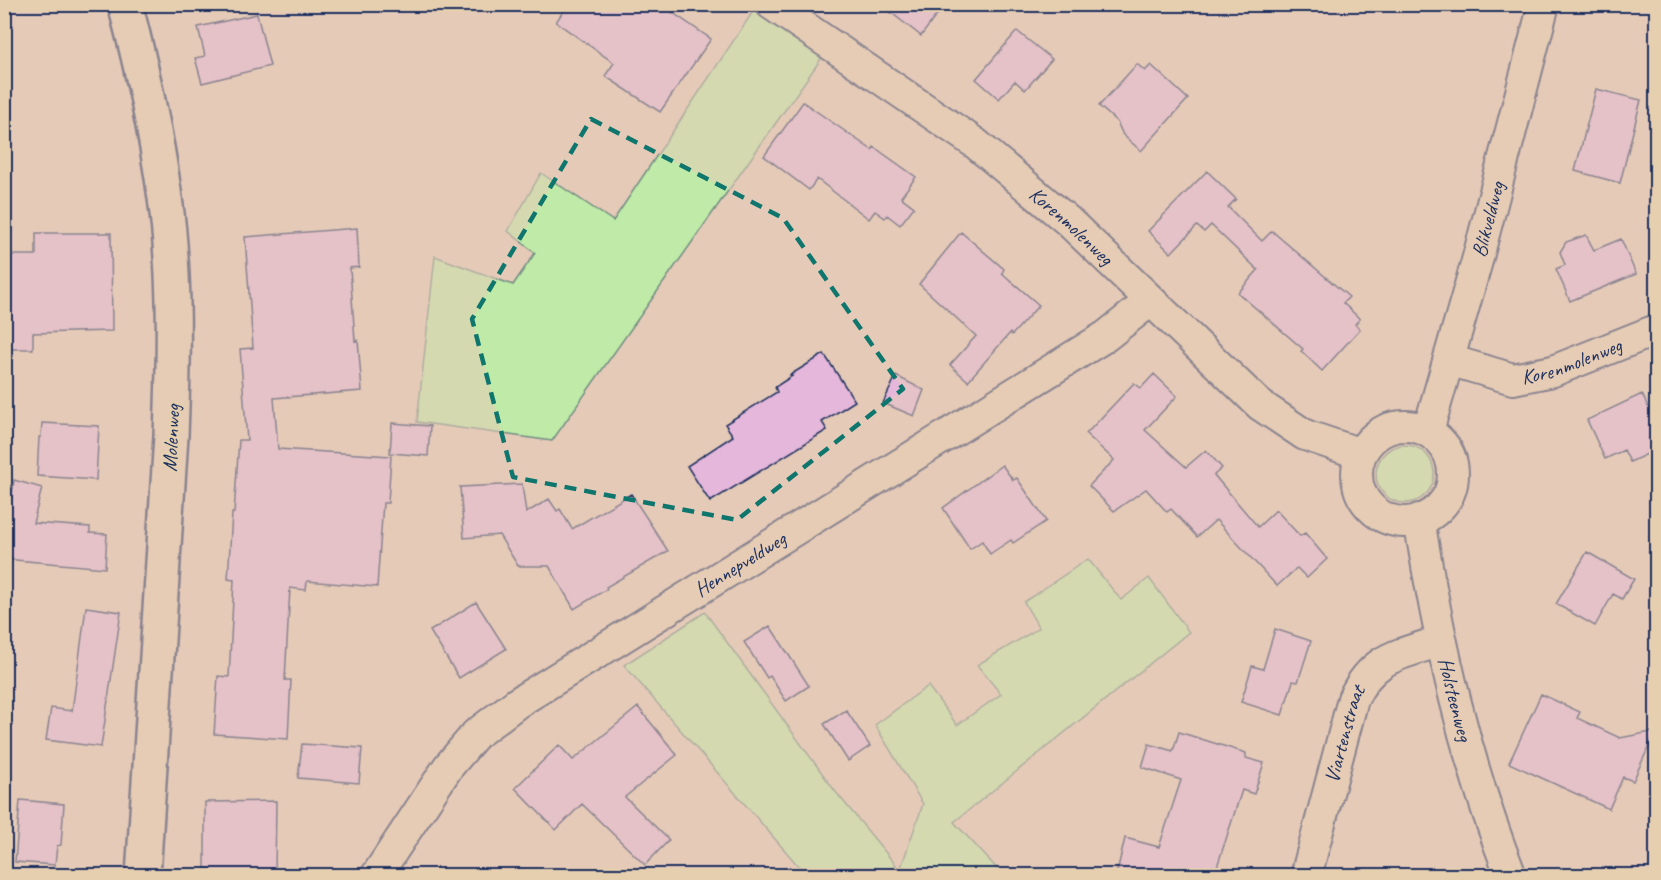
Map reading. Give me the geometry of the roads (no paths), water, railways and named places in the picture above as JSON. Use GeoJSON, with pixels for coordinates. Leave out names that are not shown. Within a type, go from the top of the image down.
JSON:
{"type":"FeatureCollection","features":[{"type":"Feature","properties":{"kind":"street","name":"Molenweg"},"geometry":{"type":"LineString","coordinates":[[125,4],[147,98],[165,199],[173,301],[174,373],[171,436],[143,876]]}},
{"type":"Feature","properties":{"kind":"street","name":"Korenmolenweg"},"geometry":{"type":"LineString","coordinates":[[771,4],[975,143],[1068,221],[1260,405],[1305,435],[1361,454]]}},
{"type":"Feature","properties":{"kind":"street","name":"Blikveldweg"},"geometry":{"type":"LineString","coordinates":[[1428,431],[1545,4]]}},
{"type":"Feature","properties":{"kind":"street","name":"Hennepveldweg"},"geometry":{"type":"LineString","coordinates":[[376,876],[448,767],[476,734],[517,703],[1106,336],[1150,301]]}},
{"type":"Feature","properties":{"kind":"street","name":"Korenmolenweg"},"geometry":{"type":"LineString","coordinates":[[1449,360],[1513,379],[1553,371],[1656,330]]}},
{"type":"Feature","properties":{"kind":"street"},"geometry":{"type":"LineString","coordinates":[[1397,427],[1428,431],[1446,450],[1452,465],[1454,480],[1450,494],[1442,506],[1419,519],[1401,522],[1385,519],[1373,510],[1358,484],[1361,454],[1382,431],[1397,427]]}},
{"type":"Feature","properties":{"kind":"street","name":"Holsteenweg"},"geometry":{"type":"LineString","coordinates":[[1419,519],[1441,641],[1461,728],[1511,876]]}},
{"type":"Feature","properties":{"kind":"street","name":"Viartenstraat"},"geometry":{"type":"LineString","coordinates":[[1306,876],[1353,699],[1360,685],[1369,672],[1386,660],[1441,641]]}}]}
